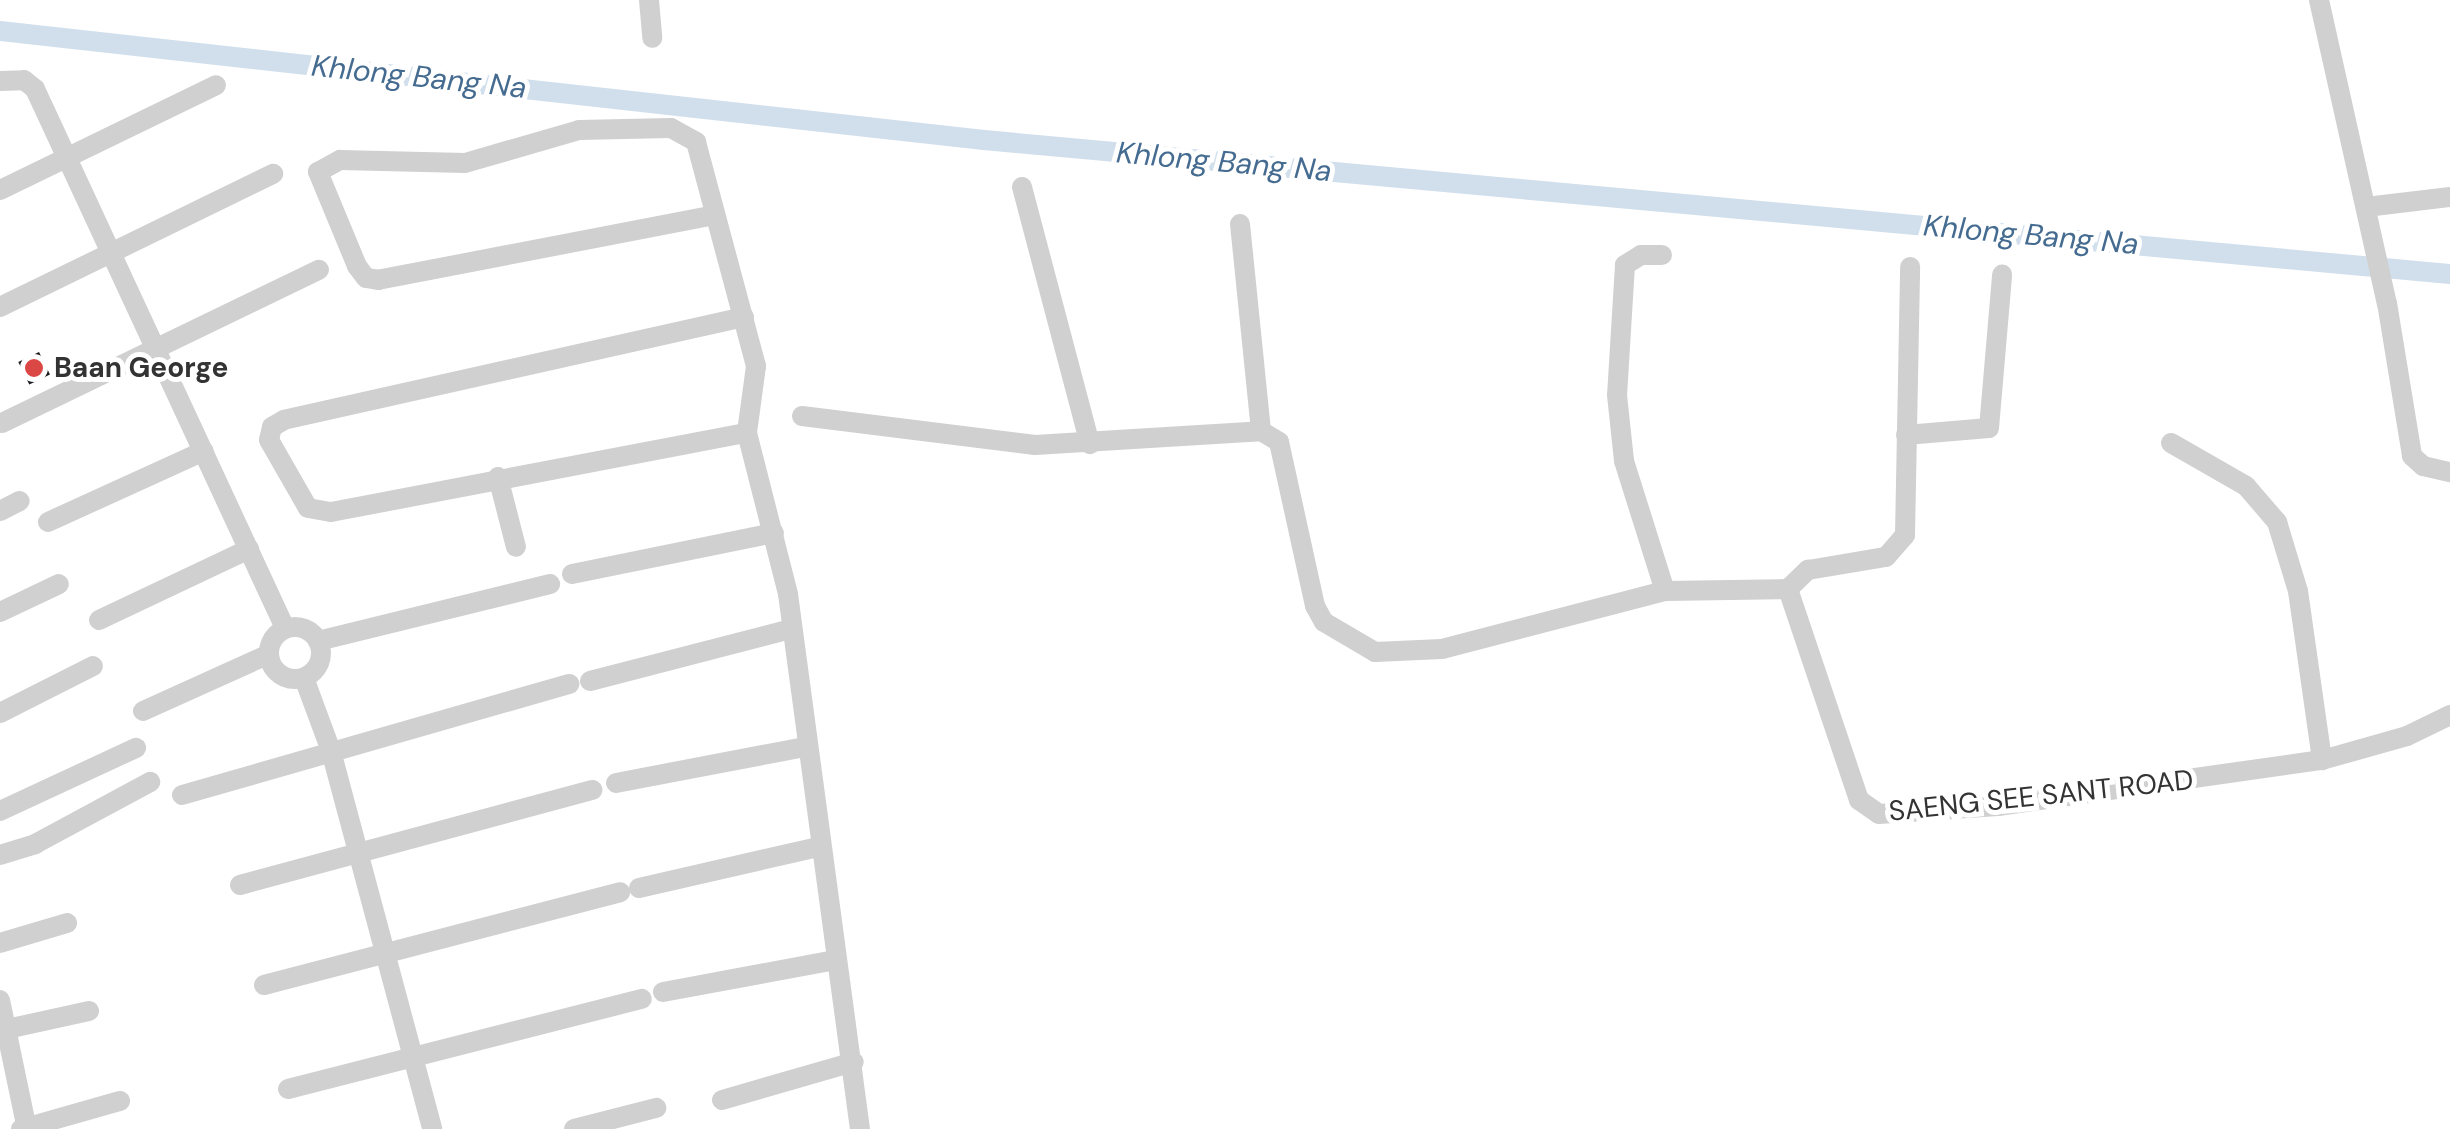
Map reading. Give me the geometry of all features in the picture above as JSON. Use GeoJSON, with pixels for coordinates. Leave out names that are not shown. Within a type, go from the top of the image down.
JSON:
{"type":"FeatureCollection","features":[{"type":"Feature","properties":{"kind":"street"},"geometry":{"type":"LineString","coordinates":[[649,0],[652,38]]}},
{"type":"Feature","properties":{"kind":"street"},"geometry":{"type":"LineString","coordinates":[[2319,0],[2387,304],[2412,456],[2422,466],[2450,472]]}},
{"type":"Feature","properties":{"kind":"street"},"geometry":{"type":"LineString","coordinates":[[0,82],[24,80],[35,89],[160,350],[285,628]]}},
{"type":"Feature","properties":{"kind":"street"},"geometry":{"type":"LineString","coordinates":[[0,190],[216,85]]}},
{"type":"Feature","properties":{"kind":"street"},"geometry":{"type":"LineString","coordinates":[[715,215],[379,280],[366,278],[357,266],[318,172],[340,160],[465,163],[579,130],[671,128],[696,142],[756,366],[747,432],[774,532],[791,629],[804,748],[854,1062],[860,1129]]}},
{"type":"Feature","properties":{"kind":"street"},"geometry":{"type":"LineString","coordinates":[[0,306],[114,256],[273,174]]}},
{"type":"Feature","properties":{"kind":"street"},"geometry":{"type":"LineString","coordinates":[[1022,188],[1090,444]]}},
{"type":"Feature","properties":{"kind":"street"},"geometry":{"type":"LineString","coordinates":[[2366,207],[2450,197]]}},
{"type":"Feature","properties":{"kind":"street"},"geometry":{"type":"LineString","coordinates":[[1240,224],[1261,431]]}},
{"type":"Feature","properties":{"kind":"street"},"geometry":{"type":"LineString","coordinates":[[1662,255],[1641,254],[1626,264],[1617,395],[1624,461],[1665,591]]}},
{"type":"Feature","properties":{"kind":"street"},"geometry":{"type":"LineString","coordinates":[[802,416],[1035,444],[1090,444],[1261,431],[1279,442],[1315,606],[1324,622],[1375,652],[1442,649],[1665,591],[1788,589],[1808,570],[1899,548],[1905,535],[1910,267]]}},
{"type":"Feature","properties":{"kind":"street"},"geometry":{"type":"LineString","coordinates":[[2,423],[319,270]]}},
{"type":"Feature","properties":{"kind":"street"},"geometry":{"type":"LineString","coordinates":[[1906,435],[1989,428],[2002,274]]}},
{"type":"Feature","properties":{"kind":"street"},"geometry":{"type":"LineString","coordinates":[[744,317],[284,420],[272,427],[269,440],[308,508],[318,512],[747,432]]}},
{"type":"Feature","properties":{"kind":"street"},"geometry":{"type":"LineString","coordinates":[[2171,444],[2246,486],[2277,522],[2298,591],[2322,760]]}},
{"type":"Feature","properties":{"kind":"street"},"geometry":{"type":"LineString","coordinates":[[48,522],[204,451]]}},
{"type":"Feature","properties":{"kind":"street"},"geometry":{"type":"LineString","coordinates":[[498,477],[516,547]]}},
{"type":"Feature","properties":{"kind":"street"},"geometry":{"type":"LineString","coordinates":[[0,510],[20,501]]}},
{"type":"Feature","properties":{"kind":"street"},"geometry":{"type":"LineString","coordinates":[[572,574],[774,532]]}},
{"type":"Feature","properties":{"kind":"street"},"geometry":{"type":"LineString","coordinates":[[99,620],[249,549]]}},
{"type":"Feature","properties":{"kind":"street"},"geometry":{"type":"LineString","coordinates":[[0,612],[59,584]]}},
{"type":"Feature","properties":{"kind":"street"},"geometry":{"type":"LineString","coordinates":[[318,640],[550,584]]}},
{"type":"Feature","properties":{"kind":"street","name":"SAENG SEE SANT ROAD"},"geometry":{"type":"LineString","coordinates":[[1788,589],[1859,800],[1874,812],[1998,806],[2322,760],[2407,736],[2450,715]]}},
{"type":"Feature","properties":{"kind":"street"},"geometry":{"type":"LineString","coordinates":[[285,628],[308,630],[318,640],[320,660],[304,678]]}},
{"type":"Feature","properties":{"kind":"street"},"geometry":{"type":"LineString","coordinates":[[143,711],[269,654],[285,628]]}},
{"type":"Feature","properties":{"kind":"street"},"geometry":{"type":"LineString","coordinates":[[182,794],[580,683],[791,629]]}},
{"type":"Feature","properties":{"kind":"street"},"geometry":{"type":"LineString","coordinates":[[269,654],[282,676],[304,678]]}},
{"type":"Feature","properties":{"kind":"street"},"geometry":{"type":"LineString","coordinates":[[0,713],[93,666]]}},
{"type":"Feature","properties":{"kind":"street"},"geometry":{"type":"LineString","coordinates":[[304,678],[332,751],[432,1129]]}},
{"type":"Feature","properties":{"kind":"street"},"geometry":{"type":"LineString","coordinates":[[0,811],[136,748]]}},
{"type":"Feature","properties":{"kind":"street"},"geometry":{"type":"LineString","coordinates":[[616,782],[804,748]]}},
{"type":"Feature","properties":{"kind":"street"},"geometry":{"type":"LineString","coordinates":[[0,855],[48,838],[150,782]]}},
{"type":"Feature","properties":{"kind":"street"},"geometry":{"type":"LineString","coordinates":[[240,885],[592,790]]}},
{"type":"Feature","properties":{"kind":"street"},"geometry":{"type":"LineString","coordinates":[[264,986],[630,890],[818,847]]}},
{"type":"Feature","properties":{"kind":"street"},"geometry":{"type":"LineString","coordinates":[[0,943],[67,923]]}},
{"type":"Feature","properties":{"kind":"street"},"geometry":{"type":"LineString","coordinates":[[663,992],[836,960]]}},
{"type":"Feature","properties":{"kind":"street"},"geometry":{"type":"LineString","coordinates":[[288,1089],[642,999]]}},
{"type":"Feature","properties":{"kind":"street"},"geometry":{"type":"LineString","coordinates":[[0,1000],[25,1128],[120,1101]]}},
{"type":"Feature","properties":{"kind":"street"},"geometry":{"type":"LineString","coordinates":[[8,1030],[89,1011]]}},
{"type":"Feature","properties":{"kind":"street"},"geometry":{"type":"LineString","coordinates":[[722,1100],[854,1062]]}},
{"type":"Feature","properties":{"kind":"street"},"geometry":{"type":"LineString","coordinates":[[574,1129],[656,1108]]}},
{"type":"Feature","properties":{"kind":"building","name":"Baan George"},"geometry":{"type":"Polygon","coordinates":[[[39,352],[50,374],[29,385],[18,362],[39,352]]]}},
{"type":"Feature","properties":{"kind":"waterway","name":"Khlong Bang Na"},"geometry":{"type":"LineString","coordinates":[[0,31],[984,140],[2450,274]]}},
{"type":"Feature","properties":{"kind":"place","name":"Baan George"},"geometry":{"type":"Point","coordinates":[34,368]}}]}
